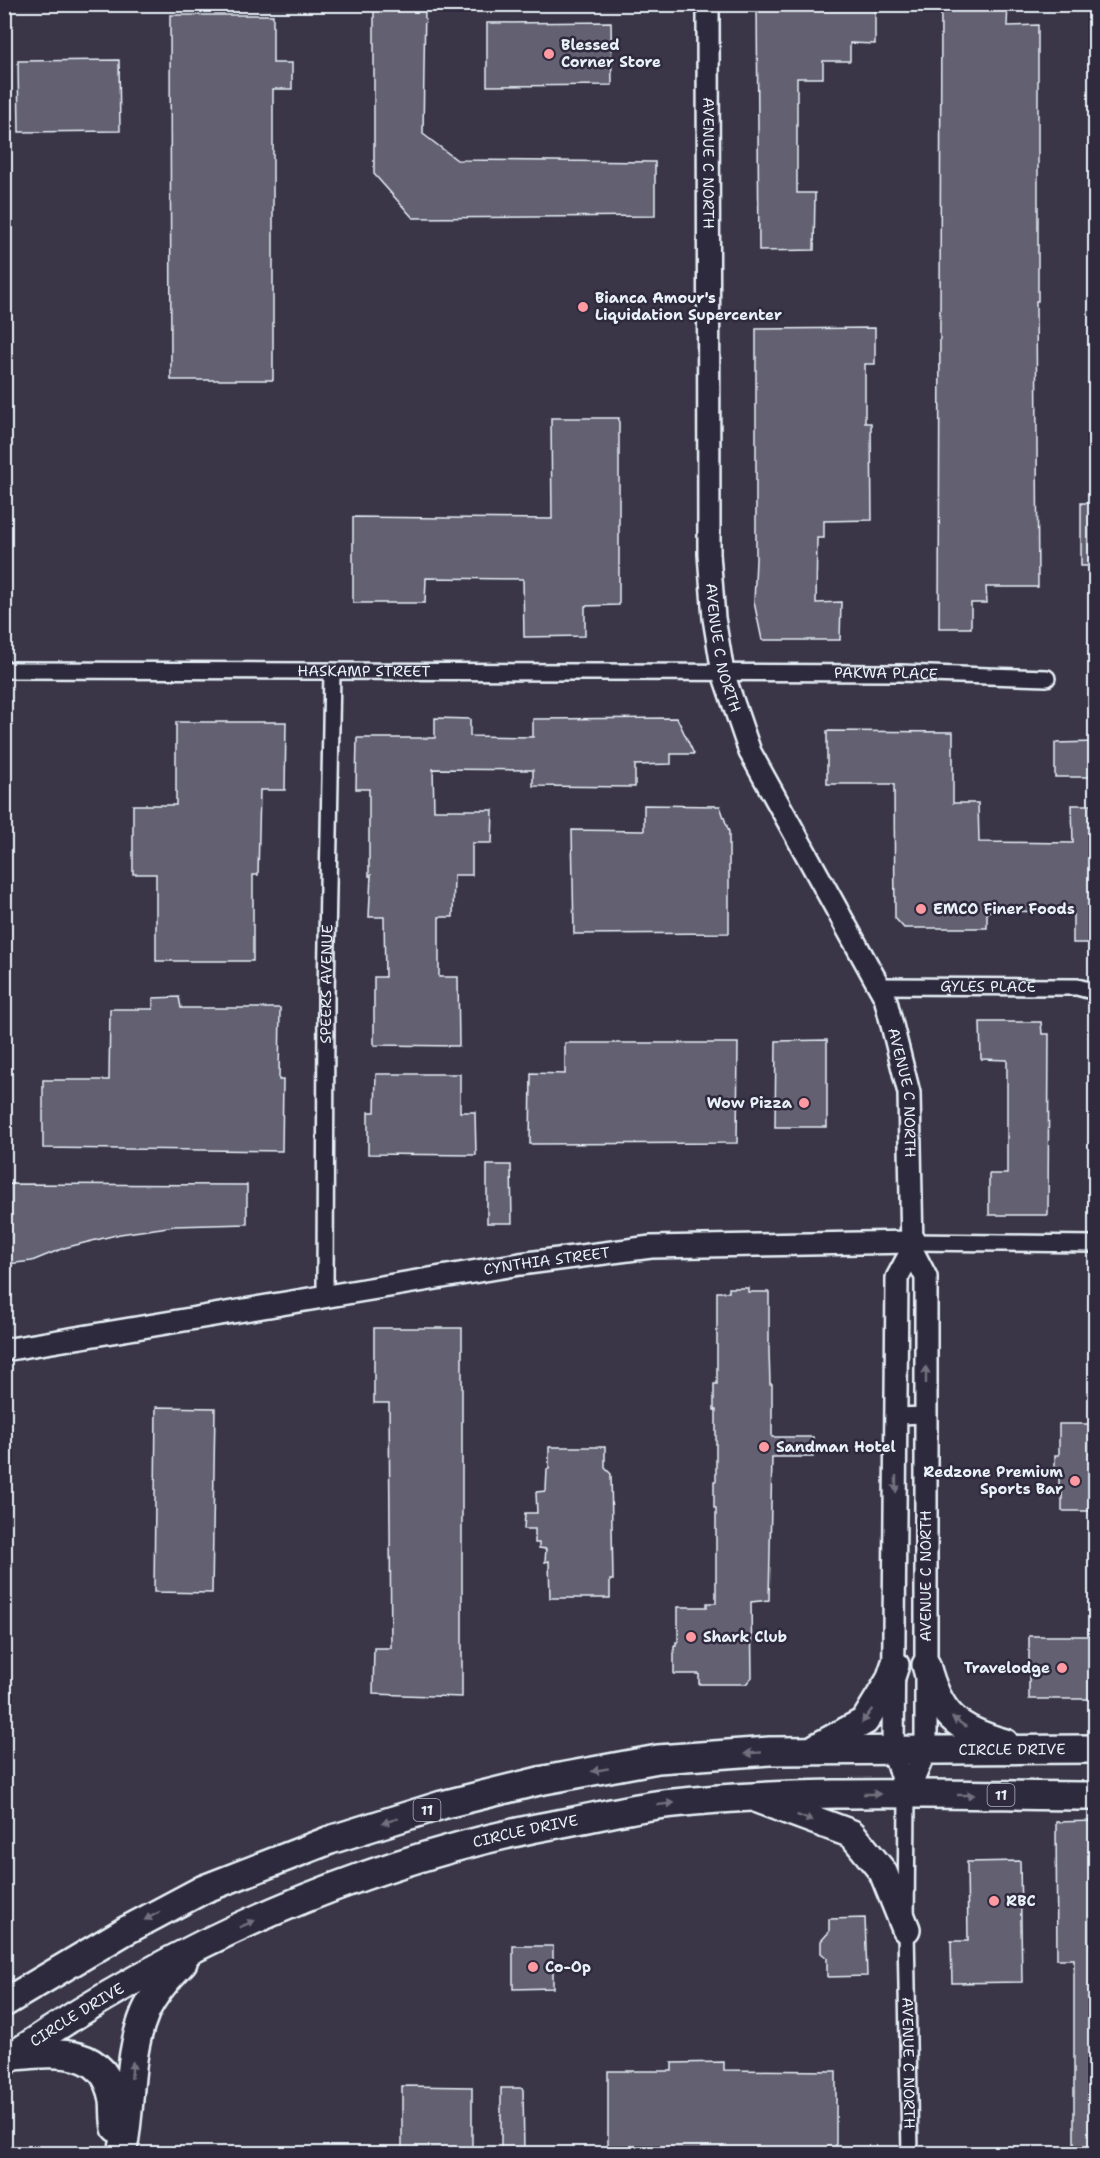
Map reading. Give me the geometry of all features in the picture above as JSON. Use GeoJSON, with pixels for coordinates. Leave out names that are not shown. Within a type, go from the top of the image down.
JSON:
{"type":"FeatureCollection","features":[{"type":"Feature","properties":{"kind":"highway"},"geometry":{"type":"LineString","coordinates":[[812,1750],[847,1733],[865,1721],[890,1680],[895,1665]]}},
{"type":"Feature","properties":{"kind":"highway"},"geometry":{"type":"LineString","coordinates":[[926,1665],[933,1691],[947,1714],[978,1734],[1032,1750]]}},
{"type":"Feature","properties":{"kind":"highway","name":"CIRCLE DRIVE"},"geometry":{"type":"LineString","coordinates":[[4,2003],[115,1937],[204,1889],[330,1840],[431,1809],[539,1781],[657,1759],[812,1750],[1095,1749]]}},
{"type":"Feature","properties":{"kind":"highway"},"geometry":{"type":"LineString","coordinates":[[750,1796],[852,1834],[883,1872],[906,1929]]}},
{"type":"Feature","properties":{"kind":"highway","name":"CIRCLE DRIVE"},"geometry":{"type":"LineString","coordinates":[[8,2059],[100,2001],[195,1949],[270,1914],[331,1888],[446,1851],[520,1832],[661,1804],[750,1796],[1095,1796]]}},
{"type":"Feature","properties":{"kind":"highway"},"geometry":{"type":"LineString","coordinates":[[123,2151],[128,2121],[132,2062],[145,2012],[157,1992],[195,1949]]}},
{"type":"Feature","properties":{"kind":"highway"},"geometry":{"type":"LineString","coordinates":[[8,2059],[63,2053],[79,2056],[97,2065],[107,2080],[114,2099],[116,2124],[123,2151]]}},
{"type":"Feature","properties":{"kind":"main road","name":"AVENUE C NORTH"},"geometry":{"type":"LineString","coordinates":[[708,8],[709,554],[714,618],[723,674],[754,762],[885,997],[909,1093],[912,1246],[926,1277],[926,1749],[907,1795]]}},
{"type":"Feature","properties":{"kind":"main road","name":"AVENUE C NORTH"},"geometry":{"type":"LineString","coordinates":[[907,1795],[893,1750],[897,1278],[912,1246]]}},
{"type":"Feature","properties":{"kind":"main road","name":"CYNTHIA STREET"},"geometry":{"type":"LineString","coordinates":[[4,1350],[519,1264],[651,1247],[912,1246]]}},
{"type":"Feature","properties":{"kind":"street","name":"HASKAMP STREET"},"geometry":{"type":"LineString","coordinates":[[4,670],[723,674]]}},
{"type":"Feature","properties":{"kind":"street","name":"SPEERS AVENUE"},"geometry":{"type":"LineString","coordinates":[[325,1296],[326,996],[332,671]]}},
{"type":"Feature","properties":{"kind":"street","name":"PAKWA PLACE"},"geometry":{"type":"LineString","coordinates":[[723,674],[900,673],[1047,678]]}},
{"type":"Feature","properties":{"kind":"street","name":"GYLES PLACE"},"geometry":{"type":"LineString","coordinates":[[878,986],[1077,987],[1095,992]]}},
{"type":"Feature","properties":{"kind":"street","name":"CYNTHIA STREET"},"geometry":{"type":"LineString","coordinates":[[912,1246],[1095,1244]]}},
{"type":"Feature","properties":{"kind":"street"},"geometry":{"type":"LineString","coordinates":[[897,1416],[926,1415]]}},
{"type":"Feature","properties":{"kind":"street","name":"AVENUE C NORTH"},"geometry":{"type":"LineString","coordinates":[[907,1795],[906,1929],[910,2154]]}},
{"type":"Feature","properties":{"kind":"building"},"geometry":{"type":"Polygon","coordinates":[[[374,4],[425,4],[423,134],[457,160],[655,162],[655,216],[413,218],[374,174],[374,4]]]}},
{"type":"Feature","properties":{"kind":"building"},"geometry":{"type":"Polygon","coordinates":[[[757,4],[875,4],[875,44],[850,43],[850,61],[823,61],[823,78],[797,78],[797,193],[815,193],[814,250],[759,251],[757,4]]]}},
{"type":"Feature","properties":{"kind":"building"},"geometry":{"type":"Polygon","coordinates":[[[941,4],[974,4],[974,6],[1008,4],[1007,26],[1038,25],[1038,301],[1036,301],[1038,587],[986,587],[987,603],[971,603],[971,628],[939,628],[941,4]]]}},
{"type":"Feature","properties":{"kind":"building"},"geometry":{"type":"Polygon","coordinates":[[[170,15],[273,15],[273,63],[292,63],[292,89],[273,89],[273,380],[171,380],[170,15]]]}},
{"type":"Feature","properties":{"kind":"building","name":"Blessed Corner Store"},"geometry":{"type":"Polygon","coordinates":[[[611,22],[612,85],[487,86],[487,23],[611,22]]]}},
{"type":"Feature","properties":{"kind":"building"},"geometry":{"type":"Polygon","coordinates":[[[119,60],[120,131],[19,132],[18,61],[119,60]]]}},
{"type":"Feature","properties":{"kind":"building"},"geometry":{"type":"Polygon","coordinates":[[[875,328],[875,364],[865,364],[865,423],[871,423],[872,520],[824,521],[824,538],[817,538],[816,603],[841,602],[840,640],[762,640],[754,602],[756,329],[875,328]]]}},
{"type":"Feature","properties":{"kind":"building"},"geometry":{"type":"Polygon","coordinates":[[[551,418],[619,418],[619,605],[585,606],[585,636],[524,637],[523,579],[426,578],[425,603],[353,603],[353,517],[552,519],[551,418]]]}},
{"type":"Feature","properties":{"kind":"building"},"geometry":{"type":"Polygon","coordinates":[[[1081,503],[1095,503],[1095,566],[1081,566],[1081,503]]]}},
{"type":"Feature","properties":{"kind":"building"},"geometry":{"type":"Polygon","coordinates":[[[435,718],[470,719],[470,736],[533,737],[533,719],[677,718],[694,754],[671,754],[671,764],[635,765],[635,787],[533,786],[533,770],[433,769],[434,810],[493,810],[492,843],[472,843],[472,875],[454,875],[453,917],[439,917],[439,977],[458,977],[459,1046],[374,1045],[374,977],[385,977],[384,917],[369,917],[371,875],[369,876],[369,789],[356,789],[357,738],[435,738],[435,718]]]}},
{"type":"Feature","properties":{"kind":"building"},"geometry":{"type":"Polygon","coordinates":[[[176,722],[286,722],[285,790],[260,790],[258,875],[253,875],[253,961],[156,961],[156,874],[133,874],[133,805],[176,805],[176,722]]]}},
{"type":"Feature","properties":{"kind":"building"},"geometry":{"type":"Polygon","coordinates":[[[827,731],[953,732],[953,803],[978,803],[979,842],[1073,843],[1072,805],[1095,805],[1095,943],[1073,943],[1073,912],[987,911],[987,928],[904,928],[895,918],[894,784],[827,784],[827,731]]]}},
{"type":"Feature","properties":{"kind":"building"},"geometry":{"type":"Polygon","coordinates":[[[1095,742],[1095,777],[1055,777],[1055,743],[1095,742]]]}},
{"type":"Feature","properties":{"kind":"building"},"geometry":{"type":"Polygon","coordinates":[[[644,805],[720,806],[729,832],[729,933],[574,934],[572,830],[644,831],[644,805]]]}},
{"type":"Feature","properties":{"kind":"building"},"geometry":{"type":"Polygon","coordinates":[[[179,997],[181,1008],[280,1008],[279,1080],[283,1080],[282,1151],[43,1148],[43,1080],[109,1080],[110,1009],[153,1009],[153,998],[179,997]]]}},
{"type":"Feature","properties":{"kind":"building"},"geometry":{"type":"Polygon","coordinates":[[[980,1022],[1041,1022],[1042,1034],[1049,1034],[1048,1215],[989,1215],[989,1174],[1007,1174],[1007,1060],[981,1059],[980,1022]]]}},
{"type":"Feature","properties":{"kind":"building"},"geometry":{"type":"Polygon","coordinates":[[[827,1040],[827,1127],[775,1127],[776,1041],[827,1040]]]}},
{"type":"Feature","properties":{"kind":"building"},"geometry":{"type":"Polygon","coordinates":[[[565,1043],[738,1043],[737,1143],[530,1144],[531,1073],[565,1074],[565,1043]]]}},
{"type":"Feature","properties":{"kind":"building"},"geometry":{"type":"Polygon","coordinates":[[[376,1074],[460,1074],[460,1112],[475,1112],[476,1155],[368,1154],[368,1112],[375,1112],[376,1074]]]}},
{"type":"Feature","properties":{"kind":"building"},"geometry":{"type":"Polygon","coordinates":[[[487,1165],[511,1165],[512,1223],[487,1223],[487,1165]]]}},
{"type":"Feature","properties":{"kind":"building"},"geometry":{"type":"Polygon","coordinates":[[[4,1184],[247,1185],[247,1224],[175,1226],[120,1234],[64,1248],[32,1261],[8,1264],[4,1184]]]}},
{"type":"Feature","properties":{"kind":"building","name":"Sandman Hotel"},"geometry":{"type":"Polygon","coordinates":[[[729,1288],[748,1288],[748,1292],[769,1292],[772,1437],[813,1437],[813,1457],[772,1457],[769,1600],[751,1602],[752,1677],[746,1684],[699,1684],[699,1674],[674,1674],[674,1646],[678,1642],[678,1607],[707,1607],[707,1603],[716,1603],[714,1384],[717,1384],[717,1292],[729,1292],[729,1288]]]}},
{"type":"Feature","properties":{"kind":"building"},"geometry":{"type":"Polygon","coordinates":[[[374,1328],[462,1328],[462,1697],[373,1694],[374,1648],[391,1648],[389,1403],[374,1403],[374,1328]]]}},
{"type":"Feature","properties":{"kind":"building"},"geometry":{"type":"Polygon","coordinates":[[[156,1407],[215,1408],[212,1593],[154,1592],[156,1407]]]}},
{"type":"Feature","properties":{"kind":"building"},"geometry":{"type":"Polygon","coordinates":[[[1059,1424],[1095,1424],[1095,1511],[1062,1511],[1059,1471],[1055,1471],[1055,1455],[1059,1455],[1059,1424]]]}},
{"type":"Feature","properties":{"kind":"building"},"geometry":{"type":"Polygon","coordinates":[[[549,1447],[605,1447],[605,1468],[611,1474],[613,1580],[610,1580],[610,1598],[550,1598],[549,1561],[545,1562],[546,1549],[539,1548],[539,1543],[535,1543],[535,1529],[524,1529],[525,1513],[537,1513],[536,1492],[546,1491],[549,1447]]]}},
{"type":"Feature","properties":{"kind":"building","name":"Travelodge"},"geometry":{"type":"Polygon","coordinates":[[[1029,1636],[1095,1636],[1095,1699],[1029,1699],[1029,1636]]]}},
{"type":"Feature","properties":{"kind":"building"},"geometry":{"type":"Polygon","coordinates":[[[1095,1821],[1095,2154],[1074,2154],[1074,1959],[1057,1959],[1056,1822],[1095,1821]]]}},
{"type":"Feature","properties":{"kind":"building","name":"RBC"},"geometry":{"type":"Polygon","coordinates":[[[1020,1861],[1022,1982],[952,1983],[951,1941],[968,1941],[967,1862],[1020,1861]]]}},
{"type":"Feature","properties":{"kind":"building"},"geometry":{"type":"Polygon","coordinates":[[[865,1918],[867,1976],[827,1977],[827,1958],[821,1953],[821,1941],[829,1932],[829,1919],[865,1918]]]}},
{"type":"Feature","properties":{"kind":"building","name":"Co-Op"},"geometry":{"type":"Polygon","coordinates":[[[513,1946],[553,1946],[553,1988],[513,1989],[513,1946]]]}},
{"type":"Feature","properties":{"kind":"building"},"geometry":{"type":"Polygon","coordinates":[[[724,2062],[724,2070],[836,2071],[836,2154],[608,2154],[608,2071],[672,2071],[672,2063],[724,2062]]]}},
{"type":"Feature","properties":{"kind":"building"},"geometry":{"type":"Polygon","coordinates":[[[402,2086],[472,2087],[472,2154],[402,2154],[402,2086]]]}},
{"type":"Feature","properties":{"kind":"building"},"geometry":{"type":"Polygon","coordinates":[[[501,2088],[523,2088],[524,2154],[501,2154],[501,2088]]]}},
{"type":"Feature","properties":{"kind":"place","name":"Blessed Corner Store"},"geometry":{"type":"Point","coordinates":[549,54]}},
{"type":"Feature","properties":{"kind":"place","name":"Bianca Amour's Liquidation Supercenter"},"geometry":{"type":"Point","coordinates":[583,307]}},
{"type":"Feature","properties":{"kind":"place","name":"EMCO Finer Foods"},"geometry":{"type":"Point","coordinates":[921,909]}},
{"type":"Feature","properties":{"kind":"place","name":"Wow Pizza"},"geometry":{"type":"Point","coordinates":[804,1103]}},
{"type":"Feature","properties":{"kind":"place","name":"Sandman Hotel"},"geometry":{"type":"Point","coordinates":[764,1447]}},
{"type":"Feature","properties":{"kind":"place","name":"Redzone Premium Sports Bar"},"geometry":{"type":"Point","coordinates":[1075,1481]}},
{"type":"Feature","properties":{"kind":"place","name":"Shark Club"},"geometry":{"type":"Point","coordinates":[691,1637]}},
{"type":"Feature","properties":{"kind":"place","name":"Travelodge"},"geometry":{"type":"Point","coordinates":[1062,1668]}},
{"type":"Feature","properties":{"kind":"place","name":"RBC"},"geometry":{"type":"Point","coordinates":[994,1901]}},
{"type":"Feature","properties":{"kind":"place","name":"Co-Op"},"geometry":{"type":"Point","coordinates":[533,1967]}}]}
